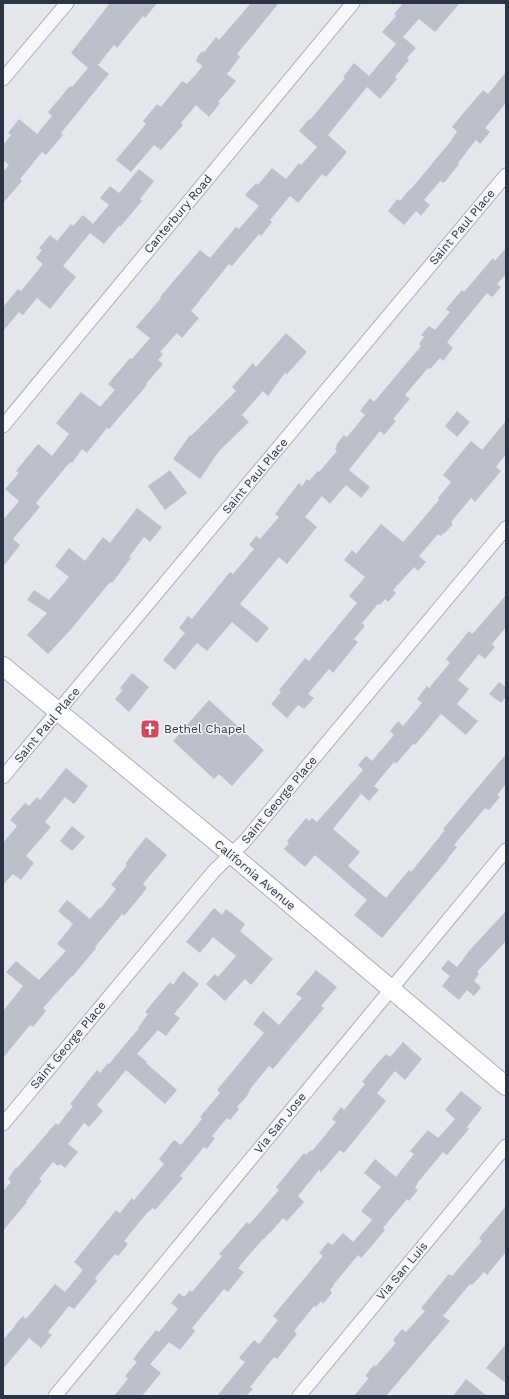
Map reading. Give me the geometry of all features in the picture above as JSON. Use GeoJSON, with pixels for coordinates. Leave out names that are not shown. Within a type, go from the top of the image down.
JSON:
{"type":"FeatureCollection","features":[{"type":"Feature","properties":{"kind":"main road","name":"California Avenue"},"geometry":{"type":"LineString","coordinates":[[3,666],[231,854],[506,1086]]}},
{"type":"Feature","properties":{"kind":"street"},"geometry":{"type":"LineString","coordinates":[[3,79],[67,3]]}},
{"type":"Feature","properties":{"kind":"street","name":"Canterbury Road"},"geometry":{"type":"LineString","coordinates":[[3,426],[353,3]]}},
{"type":"Feature","properties":{"kind":"street","name":"Saint Paul Place"},"geometry":{"type":"LineString","coordinates":[[3,777],[506,175]]}},
{"type":"Feature","properties":{"kind":"street","name":"Saint George Place"},"geometry":{"type":"LineString","coordinates":[[3,1124],[214,871],[244,842],[506,528]]}},
{"type":"Feature","properties":{"kind":"street","name":"Via San Jose"},"geometry":{"type":"LineString","coordinates":[[55,1396],[506,850]]}},
{"type":"Feature","properties":{"kind":"street","name":"Via San Luis"},"geometry":{"type":"LineString","coordinates":[[299,1396],[506,1146]]}},
{"type":"Feature","properties":{"kind":"building"},"geometry":{"type":"Polygon","coordinates":[[[110,3],[157,3],[145,18],[143,16],[117,48],[114,45],[98,65],[109,74],[61,133],[63,135],[46,155],[42,152],[20,179],[22,181],[3,203],[3,172],[9,165],[3,160],[3,145],[11,135],[8,133],[19,119],[37,134],[52,116],[48,112],[70,86],[72,87],[88,68],[71,53],[110,3]]]}},
{"type":"Feature","properties":{"kind":"building"},"geometry":{"type":"Polygon","coordinates":[[[251,3],[279,3],[237,54],[240,57],[227,74],[236,81],[218,102],[220,103],[209,117],[196,105],[181,123],[183,125],[161,150],[154,145],[131,172],[116,160],[146,124],[143,121],[157,104],[161,107],[182,81],[187,84],[203,66],[196,61],[198,56],[202,51],[204,52],[216,37],[219,40],[251,3]]]}},
{"type":"Feature","properties":{"kind":"building"},"geometry":{"type":"Polygon","coordinates":[[[403,3],[460,3],[435,32],[419,19],[403,37],[416,48],[407,58],[409,60],[395,77],[397,79],[380,99],[367,87],[328,135],[347,152],[326,177],[322,174],[298,203],[290,196],[270,220],[272,222],[261,236],[259,234],[232,266],[229,264],[191,311],[199,318],[182,338],[177,333],[160,352],[163,354],[158,360],[163,364],[146,384],[147,385],[109,429],[107,428],[87,453],[82,449],[72,463],[70,462],[36,503],[40,507],[13,539],[20,545],[3,567],[3,520],[19,501],[5,489],[19,473],[16,471],[38,444],[52,456],[69,434],[56,423],[81,392],[100,407],[115,390],[108,384],[130,358],[132,359],[150,338],[136,327],[200,250],[210,258],[236,227],[239,229],[259,206],[245,195],[256,183],[258,185],[272,168],[286,179],[299,163],[301,165],[317,147],[299,131],[345,78],[343,77],[354,63],[369,76],[396,44],[382,32],[396,16],[394,14],[403,3]]]}},
{"type":"Feature","properties":{"kind":"building"},"geometry":{"type":"Polygon","coordinates":[[[506,72],[506,103],[485,128],[490,132],[480,144],[476,140],[444,183],[440,181],[424,200],[430,205],[421,216],[416,211],[404,225],[388,211],[397,199],[400,201],[411,189],[451,141],[457,131],[452,127],[465,111],[483,90],[488,94],[506,72]]]}},
{"type":"Feature","properties":{"kind":"building"},"geometry":{"type":"Polygon","coordinates":[[[139,169],[154,181],[140,199],[142,201],[104,244],[90,233],[63,266],[76,277],[50,309],[37,298],[23,315],[19,312],[3,331],[3,307],[18,289],[21,291],[43,264],[36,258],[42,250],[39,248],[50,235],[57,241],[71,224],[73,226],[83,215],[93,224],[109,205],[100,198],[110,186],[119,193],[139,169]]]}},
{"type":"Feature","properties":{"kind":"building"},"geometry":{"type":"Polygon","coordinates":[[[506,248],[506,274],[497,284],[501,287],[492,297],[487,293],[447,342],[453,348],[443,361],[440,358],[430,369],[428,368],[405,395],[410,399],[393,419],[396,421],[384,435],[380,431],[349,470],[370,487],[361,498],[346,485],[330,504],[322,496],[305,517],[317,527],[287,564],[279,557],[240,604],[269,628],[257,643],[232,622],[207,651],[197,643],[175,670],[163,660],[185,633],[179,628],[188,616],[192,619],[230,572],[233,574],[254,549],[249,545],[256,536],[260,539],[279,517],[275,514],[299,483],[302,486],[307,479],[309,481],[337,451],[335,449],[337,446],[336,445],[344,435],[347,437],[365,415],[360,411],[370,398],[374,402],[421,346],[419,344],[424,337],[421,335],[429,326],[435,330],[450,312],[446,309],[462,290],[464,292],[493,258],[495,261],[506,248]]]}},
{"type":"Feature","properties":{"kind":"building"},"geometry":{"type":"Polygon","coordinates":[[[286,333],[307,352],[287,374],[285,373],[268,396],[263,391],[242,415],[249,422],[219,451],[200,479],[173,459],[190,435],[191,436],[236,391],[232,387],[253,363],[256,367],[286,333]]]}},
{"type":"Feature","properties":{"kind":"building"},"geometry":{"type":"Polygon","coordinates":[[[457,411],[470,422],[457,437],[445,426],[457,411]]]}},
{"type":"Feature","properties":{"kind":"building"},"geometry":{"type":"Polygon","coordinates":[[[506,421],[506,454],[496,467],[501,471],[475,502],[471,498],[451,522],[453,524],[441,536],[438,534],[419,556],[426,562],[418,571],[414,567],[393,590],[396,593],[388,602],[385,599],[380,605],[378,604],[362,623],[365,626],[354,639],[358,642],[333,673],[329,669],[308,694],[314,698],[304,709],[298,705],[287,718],[271,704],[281,692],[279,690],[305,658],[309,661],[357,603],[349,596],[365,577],[344,560],[352,550],[356,554],[381,524],[403,542],[439,500],[438,498],[451,482],[443,475],[471,441],[482,450],[506,421]]]}},
{"type":"Feature","properties":{"kind":"building"},"geometry":{"type":"Polygon","coordinates":[[[170,470],[187,493],[165,510],[148,486],[170,470]]]}},
{"type":"Feature","properties":{"kind":"building"},"geometry":{"type":"Polygon","coordinates":[[[137,508],[162,527],[150,542],[144,537],[129,557],[131,558],[112,583],[110,582],[72,628],[48,654],[27,635],[47,613],[27,600],[34,590],[49,600],[69,577],[55,566],[69,548],[85,561],[103,537],[110,543],[137,508]]]}},
{"type":"Feature","properties":{"kind":"building"},"geometry":{"type":"Polygon","coordinates":[[[506,595],[506,627],[492,644],[495,647],[485,659],[479,654],[458,680],[469,689],[457,704],[478,721],[466,735],[441,714],[415,745],[413,744],[396,764],[394,762],[374,786],[379,790],[369,801],[361,794],[333,829],[360,852],[348,866],[386,898],[409,870],[411,872],[445,830],[443,829],[506,754],[506,784],[497,795],[500,797],[489,810],[485,808],[454,845],[457,847],[448,859],[382,938],[354,915],[367,900],[315,855],[305,867],[284,849],[289,843],[287,841],[306,818],[309,821],[312,818],[317,822],[363,770],[358,765],[366,756],[372,761],[394,735],[390,731],[398,721],[403,726],[422,703],[417,699],[427,686],[429,688],[450,663],[446,659],[469,631],[472,634],[506,595]]]}},
{"type":"Feature","properties":{"kind":"building"},"geometry":{"type":"Polygon","coordinates":[[[132,673],[149,687],[129,712],[115,699],[123,690],[120,688],[132,673]]]}},
{"type":"Feature","properties":{"kind":"building"},"geometry":{"type":"Polygon","coordinates":[[[499,682],[506,687],[506,697],[501,703],[489,694],[499,682]]]}},
{"type":"Feature","properties":{"kind":"building"},"geometry":{"type":"Polygon","coordinates":[[[209,700],[264,750],[232,786],[219,774],[214,779],[173,741],[209,700]]]}},
{"type":"Feature","properties":{"kind":"building"},"geometry":{"type":"Polygon","coordinates":[[[66,768],[88,786],[74,804],[65,797],[45,822],[51,827],[26,856],[34,863],[21,880],[13,874],[3,885],[3,843],[17,826],[10,820],[25,803],[29,806],[37,797],[40,800],[66,768]]]}},
{"type":"Feature","properties":{"kind":"building"},"geometry":{"type":"Polygon","coordinates":[[[72,826],[85,837],[72,851],[60,841],[72,826]]]}},
{"type":"Feature","properties":{"kind":"building"},"geometry":{"type":"Polygon","coordinates":[[[146,837],[167,855],[143,884],[147,888],[124,916],[122,914],[73,976],[43,1008],[46,1011],[33,1027],[30,1025],[3,1058],[3,1011],[23,986],[6,972],[16,961],[39,980],[66,951],[57,944],[73,924],[58,911],[67,900],[90,919],[116,889],[111,885],[146,837]]]}},
{"type":"Feature","properties":{"kind":"building"},"geometry":{"type":"Polygon","coordinates":[[[214,908],[222,915],[226,909],[245,924],[240,931],[273,959],[251,985],[245,979],[225,1001],[206,984],[215,974],[218,977],[236,956],[213,937],[200,953],[186,942],[214,908]]]}},
{"type":"Feature","properties":{"kind":"building"},"geometry":{"type":"Polygon","coordinates":[[[506,911],[506,941],[477,972],[479,974],[474,981],[481,987],[474,996],[467,990],[459,1000],[442,986],[450,976],[441,969],[448,960],[457,967],[469,951],[506,911]]]}},
{"type":"Feature","properties":{"kind":"building"},"geometry":{"type":"Polygon","coordinates":[[[316,970],[337,987],[321,1006],[324,1008],[273,1069],[269,1066],[237,1107],[239,1109],[230,1120],[227,1118],[212,1136],[215,1138],[207,1149],[204,1147],[180,1176],[183,1178],[155,1210],[153,1208],[147,1213],[124,1241],[128,1244],[118,1256],[115,1254],[95,1278],[97,1281],[74,1309],[69,1306],[48,1332],[52,1335],[41,1348],[29,1338],[3,1369],[3,1340],[23,1316],[26,1319],[55,1284],[65,1292],[83,1270],[74,1262],[116,1210],[120,1213],[132,1198],[134,1200],[164,1164],[159,1159],[174,1140],[181,1145],[202,1119],[200,1117],[220,1093],[217,1090],[264,1033],[253,1024],[263,1011],[279,1025],[302,998],[296,994],[316,970]]]}},
{"type":"Feature","properties":{"kind":"building"},"geometry":{"type":"Polygon","coordinates":[[[183,971],[199,984],[174,1014],[180,1018],[166,1036],[158,1030],[137,1054],[177,1090],[165,1104],[126,1070],[97,1105],[103,1111],[89,1127],[84,1123],[68,1144],[78,1152],[65,1168],[60,1164],[58,1166],[53,1162],[39,1179],[42,1181],[26,1201],[27,1202],[3,1231],[3,1191],[11,1182],[8,1179],[16,1167],[17,1168],[56,1123],[58,1125],[73,1106],[70,1104],[97,1070],[100,1073],[108,1063],[109,1064],[139,1028],[148,1014],[145,1012],[170,982],[173,985],[183,971]]]}},
{"type":"Feature","properties":{"kind":"building"},"geometry":{"type":"Polygon","coordinates":[[[403,1042],[422,1059],[405,1080],[395,1071],[377,1093],[386,1101],[344,1153],[340,1150],[321,1172],[319,1170],[298,1196],[304,1202],[287,1221],[283,1218],[238,1268],[244,1272],[228,1292],[224,1289],[192,1328],[195,1331],[180,1350],[169,1342],[150,1364],[161,1373],[142,1396],[114,1396],[128,1379],[125,1376],[137,1362],[133,1359],[156,1330],[159,1332],[178,1309],[171,1303],[179,1293],[184,1297],[190,1290],[192,1292],[222,1256],[219,1254],[247,1222],[249,1224],[254,1219],[279,1190],[276,1187],[304,1153],[306,1155],[311,1150],[312,1151],[336,1122],[332,1119],[341,1107],[344,1110],[365,1084],[362,1082],[377,1064],[386,1054],[390,1057],[403,1042]]]}},
{"type":"Feature","properties":{"kind":"building"},"geometry":{"type":"Polygon","coordinates":[[[461,1091],[482,1108],[467,1127],[469,1129],[447,1155],[443,1152],[418,1182],[415,1188],[418,1190],[409,1201],[407,1199],[383,1228],[385,1230],[361,1258],[358,1255],[334,1284],[330,1290],[332,1293],[323,1304],[321,1301],[316,1307],[314,1306],[294,1331],[297,1334],[277,1359],[274,1357],[250,1387],[253,1389],[246,1396],[217,1396],[245,1362],[239,1358],[254,1340],[259,1344],[278,1320],[273,1316],[323,1256],[319,1253],[328,1242],[332,1245],[343,1233],[353,1242],[372,1220],[361,1211],[381,1187],[364,1173],[375,1159],[396,1177],[414,1154],[410,1151],[428,1130],[438,1138],[455,1119],[445,1110],[461,1091]]]}},
{"type":"Feature","properties":{"kind":"building"},"geometry":{"type":"Polygon","coordinates":[[[506,1206],[506,1252],[487,1275],[484,1272],[472,1285],[470,1284],[443,1316],[450,1321],[386,1396],[354,1396],[369,1378],[365,1376],[396,1343],[393,1340],[402,1329],[406,1332],[425,1311],[421,1308],[449,1274],[452,1276],[482,1241],[479,1238],[506,1206]]]}},
{"type":"Feature","properties":{"kind":"building"},"geometry":{"type":"Polygon","coordinates":[[[506,1344],[506,1383],[486,1368],[506,1344]]]}},
{"type":"Feature","properties":{"kind":"building"},"geometry":{"type":"Polygon","coordinates":[[[466,1379],[487,1396],[453,1396],[466,1379]]]}},
{"type":"Feature","properties":{"kind":"place","name":"Bethel Chapel"},"geometry":{"type":"Point","coordinates":[150,729]}}]}
